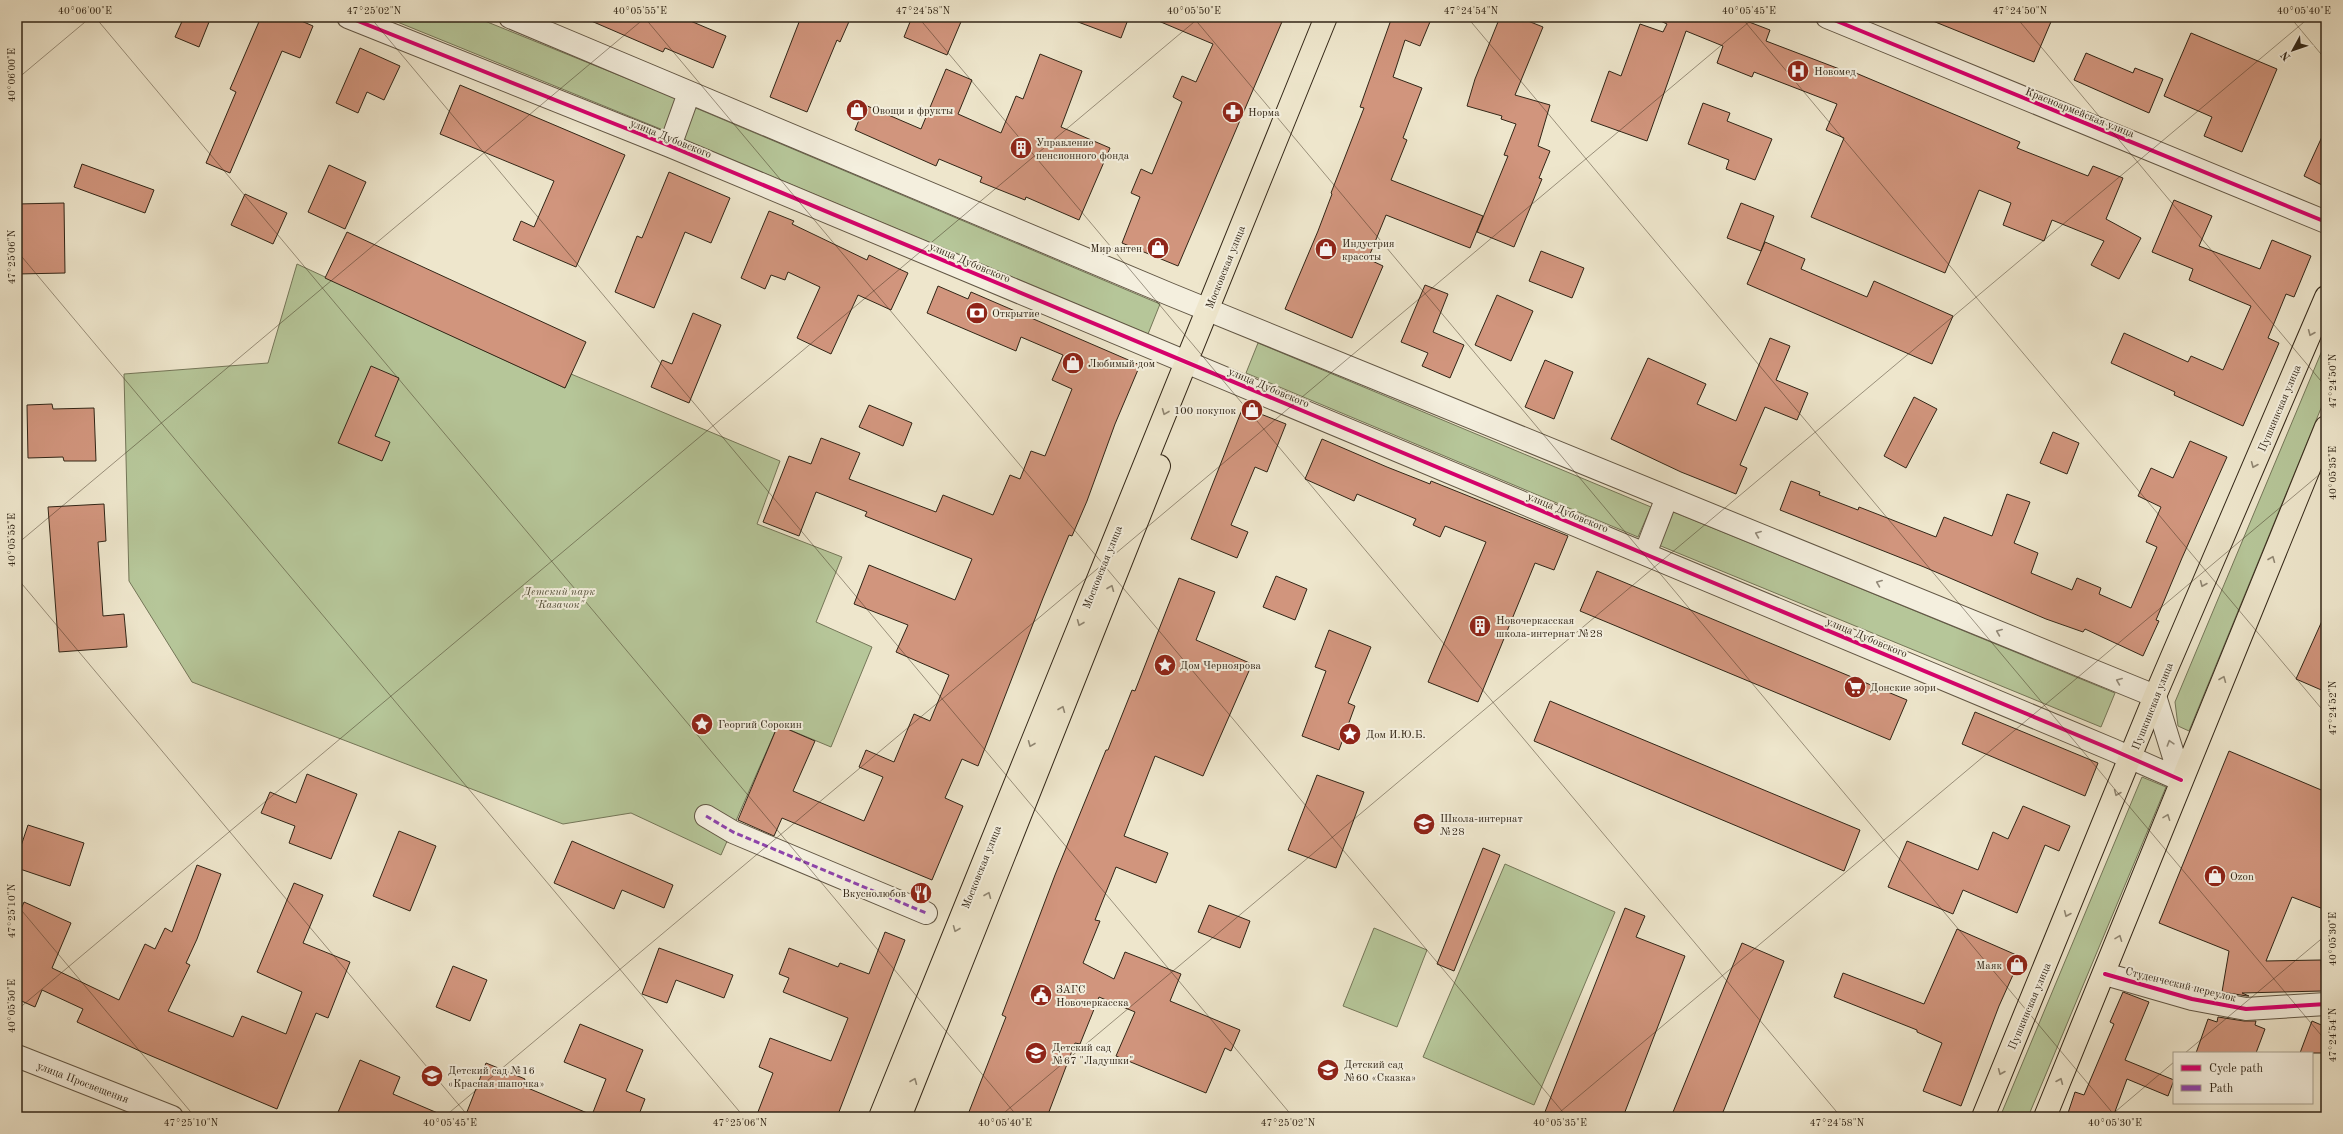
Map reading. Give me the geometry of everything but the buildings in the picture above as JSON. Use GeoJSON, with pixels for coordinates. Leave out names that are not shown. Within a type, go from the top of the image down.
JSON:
{"type":"FeatureCollection","features":[{"type":"Feature","properties":{"kind":"main road","name":"Московская улица"},"geometry":{"type":"LineString","coordinates":[[1214,311],[1326,17]]}},
{"type":"Feature","properties":{"kind":"main road","name":"Московская улица"},"geometry":{"type":"LineString","coordinates":[[880,1117],[1214,311],[1340,17]]}},
{"type":"Feature","properties":{"kind":"main road","name":"Пушкинская улица"},"geometry":{"type":"LineString","coordinates":[[1982,1117],[2132,757],[2155,696],[2326,297]]}},
{"type":"Feature","properties":{"kind":"main road","name":"Московская улица"},"geometry":{"type":"LineString","coordinates":[[900,1117],[1192,365]]}},
{"type":"Feature","properties":{"kind":"main road"},"geometry":{"type":"LineString","coordinates":[[2045,1117],[2105,974],[2181,780],[2326,427]]}},
{"type":"Feature","properties":{"kind":"street","name":"улица Дубовского"},"geometry":{"type":"LineString","coordinates":[[348,17],[670,146],[2132,757],[2181,780]]}},
{"type":"Feature","properties":{"kind":"street"},"geometry":{"type":"LineString","coordinates":[[510,17],[1214,311],[2155,696],[2181,780]]}},
{"type":"Feature","properties":{"kind":"street","name":"Красноармейская улица"},"geometry":{"type":"LineString","coordinates":[[1827,17],[2326,222]]}},
{"type":"Feature","properties":{"kind":"street"},"geometry":{"type":"LineString","coordinates":[[670,146],[689,93]]}},
{"type":"Feature","properties":{"kind":"street"},"geometry":{"type":"LineString","coordinates":[[1645,554],[1667,497]]}},
{"type":"Feature","properties":{"kind":"street"},"geometry":{"type":"LineString","coordinates":[[706,816],[733,832],[926,914]]}},
{"type":"Feature","properties":{"kind":"street","name":"Студенческий переулок"},"geometry":{"type":"LineString","coordinates":[[2105,974],[2192,999],[2246,1009],[2326,1004]]}},
{"type":"Feature","properties":{"kind":"street","name":"улица Просвещения"},"geometry":{"type":"LineString","coordinates":[[17,1056],[172,1117]]}},
{"type":"Feature","properties":{"kind":"green space"},"geometry":{"type":"Polygon","coordinates":[[[385,17],[475,17],[680,100],[668,132],[385,17]]]}},
{"type":"Feature","properties":{"kind":"green space"},"geometry":{"type":"Polygon","coordinates":[[[691,106],[1160,304],[1148,334],[680,138],[691,106]]]}},
{"type":"Feature","properties":{"kind":"green space","name":"Детский парк \"Казачок\""},"geometry":{"type":"Polygon","coordinates":[[[297,264],[565,388],[571,374],[780,461],[757,524],[842,557],[816,622],[872,647],[831,747],[778,725],[721,855],[631,813],[563,824],[192,682],[129,581],[124,374],[268,363],[297,264]]]}},
{"type":"Feature","properties":{"kind":"green space"},"geometry":{"type":"Polygon","coordinates":[[[2326,341],[2326,396],[2189,731],[2178,726],[2175,702],[2326,341]]]}},
{"type":"Feature","properties":{"kind":"green space"},"geometry":{"type":"Polygon","coordinates":[[[1258,343],[1651,507],[1638,537],[1246,373],[1258,343]]]}},
{"type":"Feature","properties":{"kind":"green space"},"geometry":{"type":"Polygon","coordinates":[[[1669,510],[2115,693],[2101,727],[1656,544],[1669,510]]]}},
{"type":"Feature","properties":{"kind":"green space"},"geometry":{"type":"Polygon","coordinates":[[[2142,777],[2166,787],[2028,1117],[2000,1117],[2142,777]]]}},
{"type":"Feature","properties":{"kind":"green space"},"geometry":{"type":"Polygon","coordinates":[[[1505,864],[1615,912],[1534,1105],[1423,1057],[1505,864]]]}},
{"type":"Feature","properties":{"kind":"green space"},"geometry":{"type":"Polygon","coordinates":[[[1374,928],[1427,950],[1397,1027],[1343,1006],[1374,928]]]}},
{"type":"Feature","properties":{"kind":"marked path"},"geometry":{"type":"LineString","coordinates":[[706,816],[733,832],[926,913]]}},
{"type":"Feature","properties":{"kind":"cycle path"},"geometry":{"type":"LineString","coordinates":[[348,17],[670,146],[2113,750],[2181,780]]}},
{"type":"Feature","properties":{"kind":"cycle path"},"geometry":{"type":"LineString","coordinates":[[1827,17],[2326,222]]}},
{"type":"Feature","properties":{"kind":"cycle path"},"geometry":{"type":"LineString","coordinates":[[2105,974],[2192,999],[2246,1009],[2326,1004]]}},
{"type":"Feature","properties":{"kind":"place","name":"Новомед"},"geometry":{"type":"Point","coordinates":[1798,71]}},
{"type":"Feature","properties":{"kind":"place","name":"Овощи и фрукты"},"geometry":{"type":"Point","coordinates":[857,110]}},
{"type":"Feature","properties":{"kind":"place","name":"Норма"},"geometry":{"type":"Point","coordinates":[1233,112]}},
{"type":"Feature","properties":{"kind":"place","name":"Управление пенсионного фонда"},"geometry":{"type":"Point","coordinates":[1021,148]}},
{"type":"Feature","properties":{"kind":"place","name":"Мир антен"},"geometry":{"type":"Point","coordinates":[1158,248]}},
{"type":"Feature","properties":{"kind":"place","name":"Индустрия красоты"},"geometry":{"type":"Point","coordinates":[1326,249]}},
{"type":"Feature","properties":{"kind":"place","name":"Открытие"},"geometry":{"type":"Point","coordinates":[977,313]}},
{"type":"Feature","properties":{"kind":"place","name":"Любимый дом"},"geometry":{"type":"Point","coordinates":[1073,363]}},
{"type":"Feature","properties":{"kind":"place","name":"100 покупок"},"geometry":{"type":"Point","coordinates":[1252,410]}},
{"type":"Feature","properties":{"kind":"place","name":"Новочеркасская школа-интернат №28"},"geometry":{"type":"Point","coordinates":[1480,626]}},
{"type":"Feature","properties":{"kind":"place","name":"Дом Черноярова"},"geometry":{"type":"Point","coordinates":[1165,665]}},
{"type":"Feature","properties":{"kind":"place","name":"Донские зори"},"geometry":{"type":"Point","coordinates":[1855,687]}},
{"type":"Feature","properties":{"kind":"place","name":"Георгий Сорокин"},"geometry":{"type":"Point","coordinates":[702,724]}},
{"type":"Feature","properties":{"kind":"place","name":"Дом И.Ю.Б."},"geometry":{"type":"Point","coordinates":[1350,734]}},
{"type":"Feature","properties":{"kind":"place","name":"Школа-интернат №28"},"geometry":{"type":"Point","coordinates":[1424,824]}},
{"type":"Feature","properties":{"kind":"place","name":"Ozon"},"geometry":{"type":"Point","coordinates":[2215,876]}},
{"type":"Feature","properties":{"kind":"place","name":"Вкуснолюбов"},"geometry":{"type":"Point","coordinates":[921,893]}},
{"type":"Feature","properties":{"kind":"place","name":"Маяк"},"geometry":{"type":"Point","coordinates":[2017,965]}},
{"type":"Feature","properties":{"kind":"place","name":"ЗАГС Новочеркасска"},"geometry":{"type":"Point","coordinates":[1041,995]}},
{"type":"Feature","properties":{"kind":"place","name":"Детский сад №67 \"Ладушки\""},"geometry":{"type":"Point","coordinates":[1036,1053]}},
{"type":"Feature","properties":{"kind":"place","name":"Детский сад №60 «Сказка»"},"geometry":{"type":"Point","coordinates":[1328,1070]}},
{"type":"Feature","properties":{"kind":"place","name":"Детский сад №16 «Красная шапочка»"},"geometry":{"type":"Point","coordinates":[432,1076]}}]}
